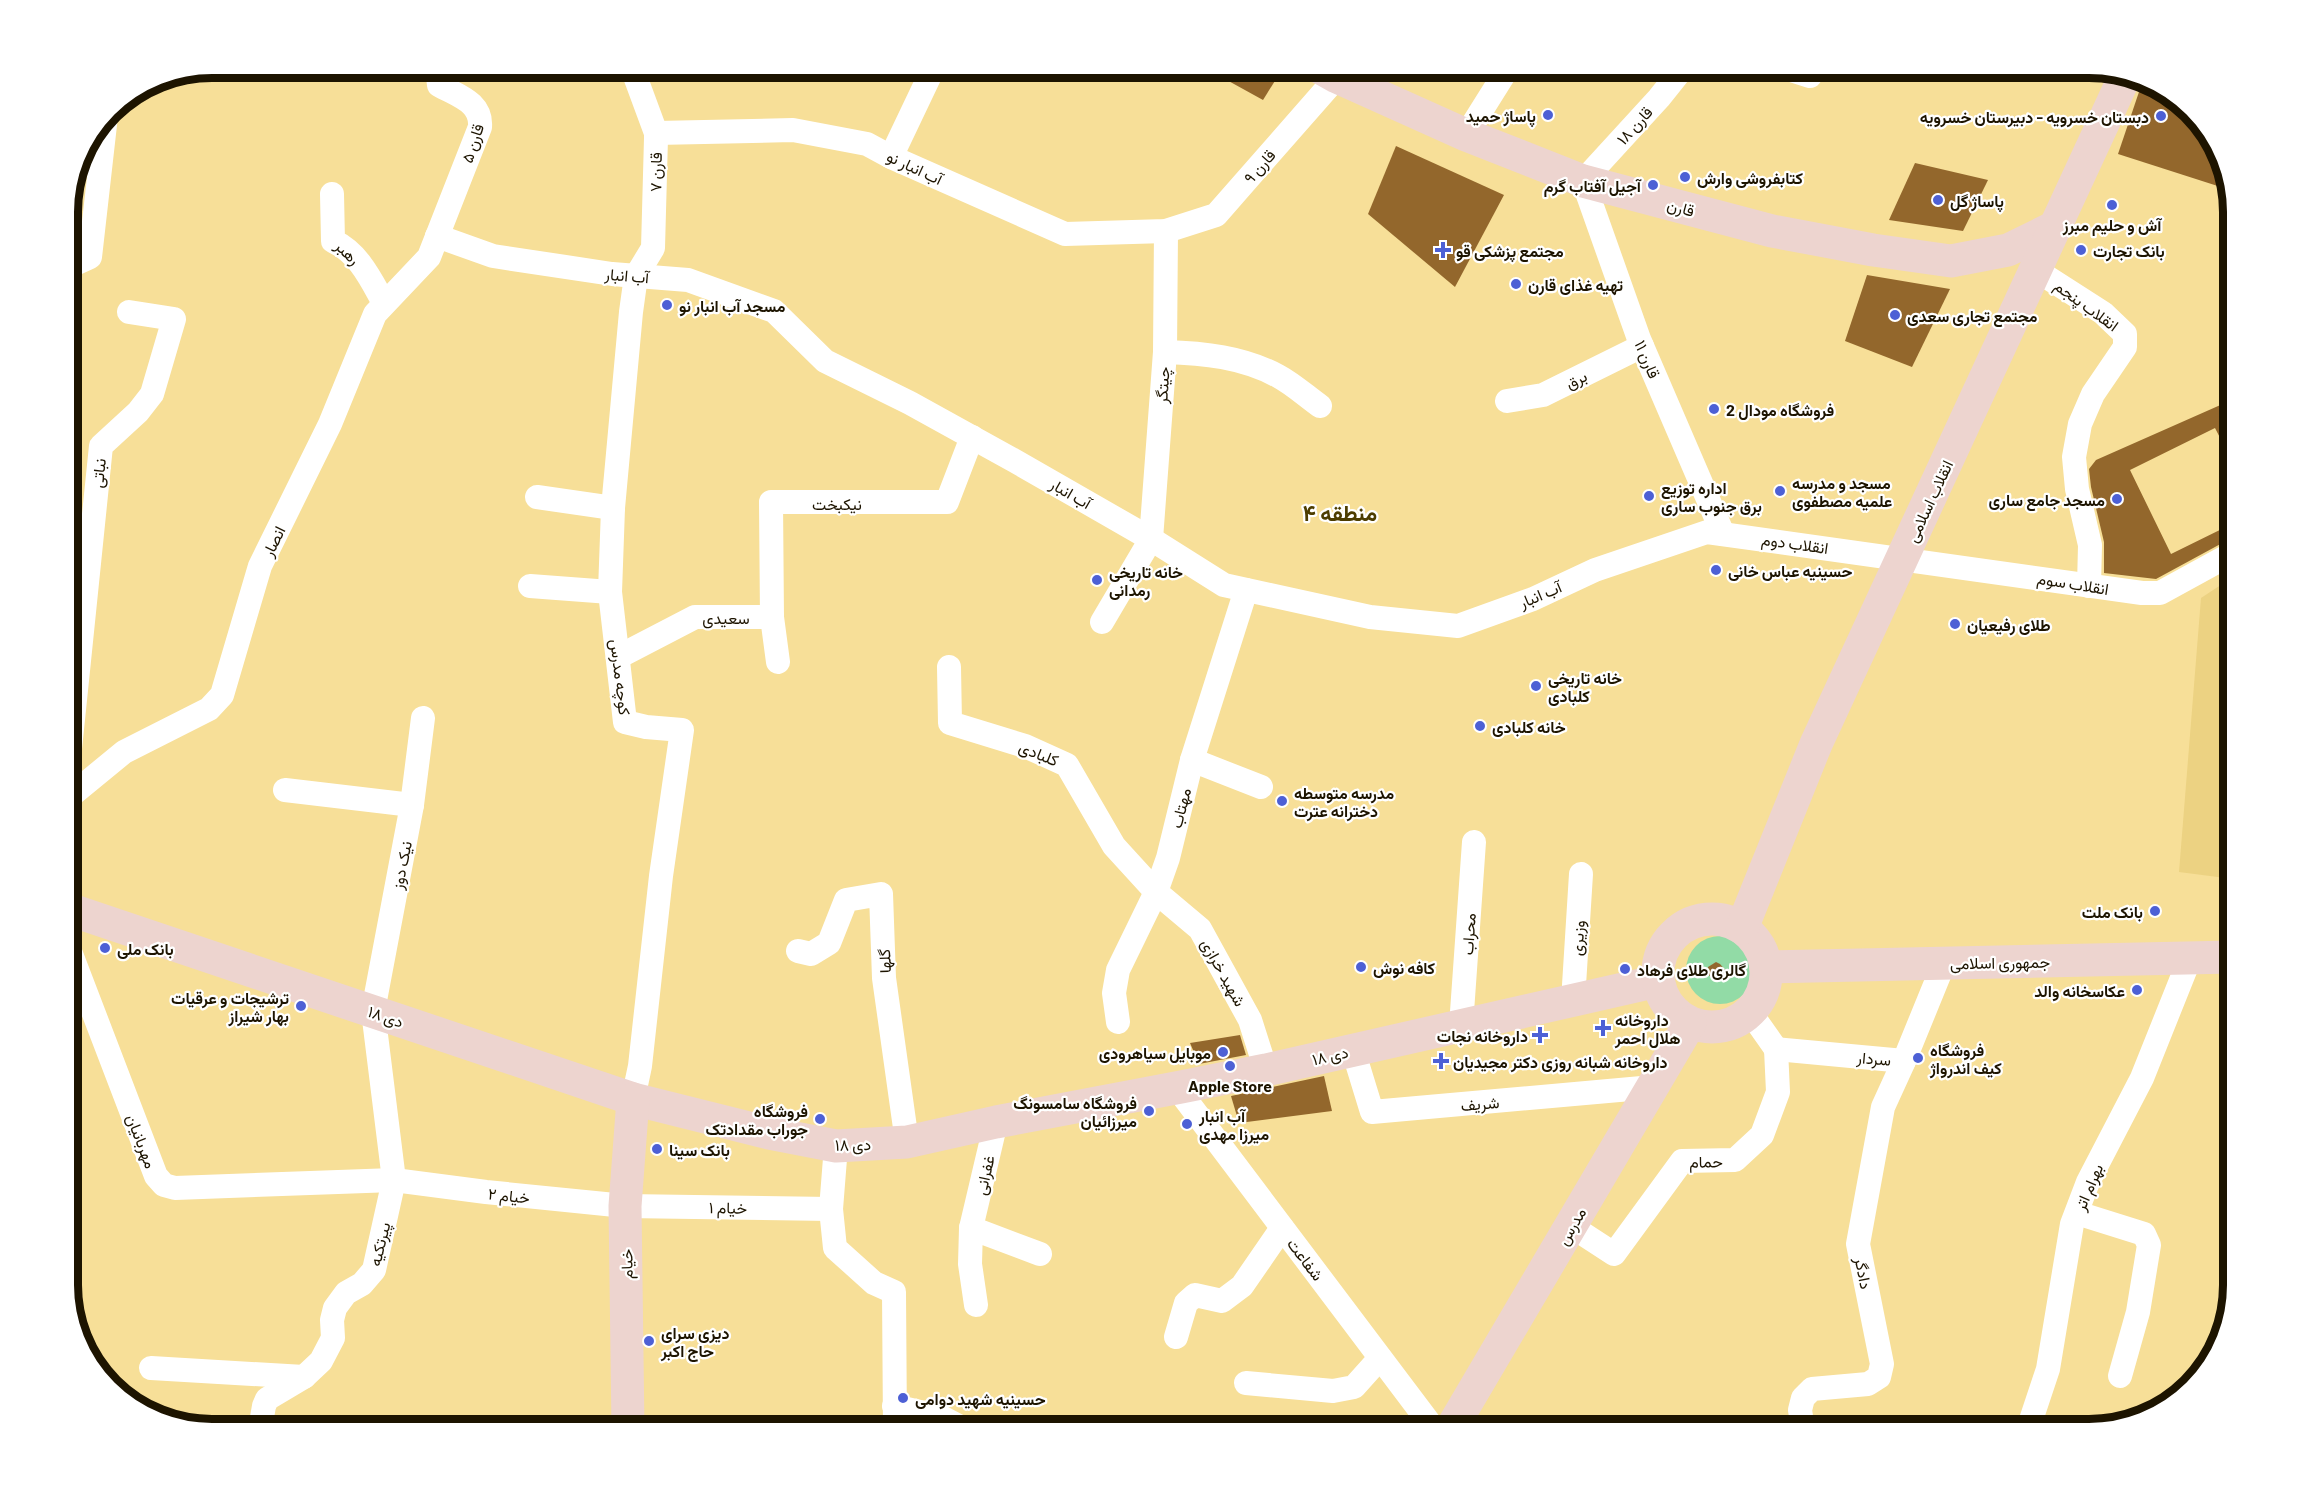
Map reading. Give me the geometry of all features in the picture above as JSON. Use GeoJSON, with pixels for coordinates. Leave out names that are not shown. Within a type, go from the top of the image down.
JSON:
{"type":"FeatureCollection","features":[{"type":"Feature","properties":{"kind":"main road","name":"قارن"},"geometry":{"type":"LineString","coordinates":[[1342,78],[1466,135],[1583,181],[1772,231],[1951,261],[2008,250],[2056,226]]}},
{"type":"Feature","properties":{"kind":"main road","name":"انقلاب اسلامی"},"geometry":{"type":"LineString","coordinates":[[1742,928],[1816,744],[2122,83]]}},
{"type":"Feature","properties":{"kind":"main road","name":"۱۸ دی"},"geometry":{"type":"LineString","coordinates":[[78,912],[633,1099],[769,1133],[836,1146],[907,1142],[996,1122],[1177,1088],[1658,981]]}},
{"type":"Feature","properties":{"kind":"main road"},"geometry":{"type":"LineString","coordinates":[[1719,919],[1742,928],[1758,945],[1766,967],[1765,984],[1760,999],[1750,1012],[1737,1022],[1722,1027],[1706,1027],[1690,1023],[1675,1013],[1664,999],[1658,981],[1660,957],[1665,945],[1682,927],[1694,922],[1719,919]]}},
{"type":"Feature","properties":{"kind":"main road","name":"جمهوری اسلامی"},"geometry":{"type":"LineString","coordinates":[[1766,967],[2223,957]]}},
{"type":"Feature","properties":{"kind":"main road","name":"مدرس"},"geometry":{"type":"LineString","coordinates":[[1457,1419],[1690,1023]]}},
{"type":"Feature","properties":{"kind":"main road","name":"خیام"},"geometry":{"type":"LineString","coordinates":[[628,1419],[625,1206],[633,1099]]}},
{"type":"Feature","properties":{"kind":"street","name":"قارن ۵"},"geometry":{"type":"LineString","coordinates":[[437,236],[480,127],[481,115],[474,104],[439,85],[438,78]]}},
{"type":"Feature","properties":{"kind":"street","name":"قارن ٧"},"geometry":{"type":"LineString","coordinates":[[636,78],[656,133],[653,248],[636,276]]}},
{"type":"Feature","properties":{"kind":"street"},"geometry":{"type":"LineString","coordinates":[[891,157],[929,78]]}},
{"type":"Feature","properties":{"kind":"street","name":"قارن ٩"},"geometry":{"type":"LineString","coordinates":[[1166,231],[1216,215],[1324,78]]}},
{"type":"Feature","properties":{"kind":"street"},"geometry":{"type":"LineString","coordinates":[[1466,135],[1502,78]]}},
{"type":"Feature","properties":{"kind":"street","name":"قارن ۱۸"},"geometry":{"type":"LineString","coordinates":[[1583,181],[1675,78]]}},
{"type":"Feature","properties":{"kind":"street","name":"آب انبار نو"},"geometry":{"type":"LineString","coordinates":[[656,133],[793,130],[867,144],[891,157],[1065,234],[1166,231]]}},
{"type":"Feature","properties":{"kind":"street"},"geometry":{"type":"LineString","coordinates":[[78,263],[90,258],[104,133]]}},
{"type":"Feature","properties":{"kind":"street","name":"قارن ۱۱"},"geometry":{"type":"LineString","coordinates":[[1583,181],[1642,346],[1723,534]]}},
{"type":"Feature","properties":{"kind":"street","name":"رهبر"},"geometry":{"type":"LineString","coordinates":[[332,194],[333,241],[356,256],[384,303]]}},
{"type":"Feature","properties":{"kind":"street","name":"چیتگر"},"geometry":{"type":"LineString","coordinates":[[1151,538],[1165,352],[1166,231]]}},
{"type":"Feature","properties":{"kind":"street","name":"آب انبار"},"geometry":{"type":"LineString","coordinates":[[437,236],[493,256],[612,274],[688,280],[774,312],[825,361],[972,437],[1151,538],[1224,585],[1370,617],[1458,626],[1533,599],[1595,570],[1707,532],[1723,534]]}},
{"type":"Feature","properties":{"kind":"street","name":"انصار"},"geometry":{"type":"LineString","coordinates":[[78,790],[124,752],[209,709],[222,695],[260,566],[330,424],[375,314],[429,257],[437,236]]}},
{"type":"Feature","properties":{"kind":"street","name":"انقلاب پنجم"},"geometry":{"type":"LineString","coordinates":[[2036,270],[2103,313],[2125,334],[2125,347],[2093,394],[2080,424],[2074,457],[2077,489],[2090,545],[2089,586]]}},
{"type":"Feature","properties":{"kind":"street","name":"کوچه مدرس"},"geometry":{"type":"LineString","coordinates":[[633,1099],[640,1066],[661,876],[682,730],[646,727],[625,722],[610,592],[613,508],[636,276]]}},
{"type":"Feature","properties":{"kind":"street","name":"نباتی"},"geometry":{"type":"LineString","coordinates":[[78,654],[101,446],[138,412],[152,394],[174,319],[129,312]]}},
{"type":"Feature","properties":{"kind":"street","name":"برق"},"geometry":{"type":"LineString","coordinates":[[1507,401],[1544,395],[1642,346]]}},
{"type":"Feature","properties":{"kind":"street"},"geometry":{"type":"LineString","coordinates":[[1165,352],[1208,353],[1252,365],[1278,376],[1320,406]]}},
{"type":"Feature","properties":{"kind":"street","name":"نیکبخت"},"geometry":{"type":"LineString","coordinates":[[772,617],[771,502],[947,502],[972,437]]}},
{"type":"Feature","properties":{"kind":"street"},"geometry":{"type":"LineString","coordinates":[[537,497],[613,508]]}},
{"type":"Feature","properties":{"kind":"street","name":"انقلاب دوم"},"geometry":{"type":"LineString","coordinates":[[1723,534],[1903,558]]}},
{"type":"Feature","properties":{"kind":"street"},"geometry":{"type":"LineString","coordinates":[[1102,622],[1151,538]]}},
{"type":"Feature","properties":{"kind":"street","name":"انقلاب سوم"},"geometry":{"type":"LineString","coordinates":[[1903,558],[2121,591],[2160,593],[2223,559]]}},
{"type":"Feature","properties":{"kind":"street"},"geometry":{"type":"LineString","coordinates":[[530,586],[610,592]]}},
{"type":"Feature","properties":{"kind":"street","name":"مهتاب"},"geometry":{"type":"LineString","coordinates":[[1118,1022],[1114,993],[1118,970],[1156,892],[1168,858],[1192,760],[1246,590]]}},
{"type":"Feature","properties":{"kind":"street","name":"سعیدی"},"geometry":{"type":"LineString","coordinates":[[618,657],[694,617],[772,617]]}},
{"type":"Feature","properties":{"kind":"street"},"geometry":{"type":"LineString","coordinates":[[772,617],[778,662]]}},
{"type":"Feature","properties":{"kind":"street","name":"کلبادی"},"geometry":{"type":"LineString","coordinates":[[949,667],[950,723],[1025,746],[1067,765],[1114,846],[1156,892]]}},
{"type":"Feature","properties":{"kind":"street","name":"نیک دوز"},"geometry":{"type":"LineString","coordinates":[[373,1011],[412,805],[423,718]]}},
{"type":"Feature","properties":{"kind":"street"},"geometry":{"type":"LineString","coordinates":[[1192,760],[1261,787]]}},
{"type":"Feature","properties":{"kind":"street"},"geometry":{"type":"LineString","coordinates":[[285,789],[412,805]]}},
{"type":"Feature","properties":{"kind":"street","name":"محراب"},"geometry":{"type":"LineString","coordinates":[[1461,1026],[1474,842]]}},
{"type":"Feature","properties":{"kind":"street","name":"وزیری"},"geometry":{"type":"LineString","coordinates":[[1573,1001],[1581,874]]}},
{"type":"Feature","properties":{"kind":"street","name":"شهید خرازی"},"geometry":{"type":"LineString","coordinates":[[1156,892],[1200,929],[1250,1020],[1266,1070]]}},
{"type":"Feature","properties":{"kind":"street","name":"گلها"},"geometry":{"type":"LineString","coordinates":[[798,951],[811,954],[829,943],[846,900],[881,894],[884,978],[907,1142]]}},
{"type":"Feature","properties":{"kind":"street","name":"بهرام اتر"},"geometry":{"type":"LineString","coordinates":[[2032,1419],[2048,1369],[2072,1224],[2088,1182],[2142,1078],[2190,958]]}},
{"type":"Feature","properties":{"kind":"street","name":"سردار"},"geometry":{"type":"LineString","coordinates":[[1776,1049],[1904,1060],[1944,963]]}},
{"type":"Feature","properties":{"kind":"street","name":"مهربانیان"},"geometry":{"type":"LineString","coordinates":[[78,972],[156,1176],[164,1185],[175,1188],[394,1180]]}},
{"type":"Feature","properties":{"kind":"street","name":"پیرتکیه"},"geometry":{"type":"LineString","coordinates":[[262,1419],[267,1399],[304,1377],[321,1360],[333,1338],[332,1320],[335,1308],[346,1293],[362,1284],[374,1270],[394,1180],[373,1011]]}},
{"type":"Feature","properties":{"kind":"street"},"geometry":{"type":"LineString","coordinates":[[1750,1012],[1776,1049]]}},
{"type":"Feature","properties":{"kind":"street","name":"حمام"},"geometry":{"type":"LineString","coordinates":[[1571,1226],[1614,1254],[1682,1161],[1735,1160],[1762,1135],[1778,1092],[1776,1049]]}},
{"type":"Feature","properties":{"kind":"street","name":"شریف"},"geometry":{"type":"LineString","coordinates":[[1353,1050],[1372,1112],[1653,1087]]}},
{"type":"Feature","properties":{"kind":"street","name":"دادگر"},"geometry":{"type":"LineString","coordinates":[[1801,1419],[1800,1410],[1803,1398],[1812,1389],[1868,1384],[1879,1377],[1882,1364],[1858,1244],[1884,1107],[1904,1060]]}},
{"type":"Feature","properties":{"kind":"street","name":"شفاعت"},"geometry":{"type":"LineString","coordinates":[[1177,1088],[1426,1419]]}},
{"type":"Feature","properties":{"kind":"street","name":"غفرانی"},"geometry":{"type":"LineString","coordinates":[[976,1305],[970,1264],[971,1228],[996,1122]]}},
{"type":"Feature","properties":{"kind":"street"},"geometry":{"type":"LineString","coordinates":[[836,1146],[831,1209],[836,1248],[874,1283],[894,1292],[895,1418],[941,1417],[945,1419]]}},
{"type":"Feature","properties":{"kind":"street","name":"خیام ۲"},"geometry":{"type":"LineString","coordinates":[[394,1180],[625,1206]]}},
{"type":"Feature","properties":{"kind":"street","name":"خیام ۱"},"geometry":{"type":"LineString","coordinates":[[625,1206],[831,1209]]}},
{"type":"Feature","properties":{"kind":"street"},"geometry":{"type":"LineString","coordinates":[[2077,1213],[2144,1234],[2149,1245],[2138,1312],[2120,1376]]}},
{"type":"Feature","properties":{"kind":"street"},"geometry":{"type":"LineString","coordinates":[[971,1228],[1040,1254]]}},
{"type":"Feature","properties":{"kind":"street"},"geometry":{"type":"LineString","coordinates":[[1176,1337],[1186,1303],[1195,1295],[1222,1301],[1242,1286],[1282,1228]]}},
{"type":"Feature","properties":{"kind":"street"},"geometry":{"type":"LineString","coordinates":[[1246,1383],[1333,1390],[1354,1387],[1380,1358]]}},
{"type":"Feature","properties":{"kind":"street"},"geometry":{"type":"LineString","coordinates":[[151,1368],[304,1377]]}},
{"type":"Feature","properties":{"kind":"shaded area"},"geometry":{"type":"Polygon","coordinates":[[[2223,584],[2223,878],[2179,872],[2201,598],[2223,584]]]}},
{"type":"Feature","properties":{"kind":"green space"},"geometry":{"type":"Polygon","coordinates":[[[1720,936],[1733,938],[1744,946],[1752,957],[1754,970],[1752,983],[1744,994],[1733,1002],[1720,1004],[1707,1002],[1696,994],[1688,983],[1686,970],[1688,957],[1696,946],[1707,938],[1720,936]]]}},
{"type":"Feature","properties":{"kind":"building"},"geometry":{"type":"Polygon","coordinates":[[[1223,78],[1277,78],[1263,100],[1223,78]]]}},
{"type":"Feature","properties":{"kind":"building","name":"دبستان خسرویه - دبیرستان خسرویه"},"geometry":{"type":"Polygon","coordinates":[[[2140,89],[2163,101],[2190,124],[2209,153],[2220,187],[2118,154],[2140,89]]]}},
{"type":"Feature","properties":{"kind":"building","name":"مجتمع پزشکی قو"},"geometry":{"type":"Polygon","coordinates":[[[1396,146],[1504,195],[1455,287],[1368,214],[1396,146]]]}},
{"type":"Feature","properties":{"kind":"building","name":"پاساژ گل"},"geometry":{"type":"Polygon","coordinates":[[[1915,163],[1988,180],[1963,231],[1889,220],[1915,163]]]}},
{"type":"Feature","properties":{"kind":"building","name":"مجتمع تجاری سعدی"},"geometry":{"type":"Polygon","coordinates":[[[1867,275],[1950,289],[1912,367],[1845,341],[1867,275]]]}},
{"type":"Feature","properties":{"kind":"building","name":"مسجد جامع ساری"},"geometry":{"type":"Polygon","coordinates":[[[2223,404],[2223,444],[2215,428],[2130,470],[2171,554],[2223,528],[2223,543],[2156,579],[2104,573],[2104,542],[2089,469],[2096,460],[2223,404]]]}},
{"type":"Feature","properties":{"kind":"building"},"geometry":{"type":"Polygon","coordinates":[[[1716,962],[1727,972],[1716,980],[1707,974],[1708,967],[1716,962]]]}},
{"type":"Feature","properties":{"kind":"building","name":"موبایل سیاهرودی"},"geometry":{"type":"Polygon","coordinates":[[[1240,1035],[1246,1055],[1199,1064],[1190,1043],[1240,1035]]]}},
{"type":"Feature","properties":{"kind":"building"},"geometry":{"type":"Polygon","coordinates":[[[1324,1076],[1332,1111],[1239,1123],[1231,1096],[1324,1076]]]}},
{"type":"Feature","properties":{"kind":"place","name":"پاساژ حمید"},"geometry":{"type":"Point","coordinates":[1548,115]}},
{"type":"Feature","properties":{"kind":"place","name":"دبستان خسرویه - دبیرستان خسرویه"},"geometry":{"type":"Point","coordinates":[2161,116]}},
{"type":"Feature","properties":{"kind":"place","name":"کتابفروشی وارش"},"geometry":{"type":"Point","coordinates":[1685,177]}},
{"type":"Feature","properties":{"kind":"place","name":"آجیل آفتاب گرم"},"geometry":{"type":"Point","coordinates":[1653,185]}},
{"type":"Feature","properties":{"kind":"place","name":"پاساژ گل"},"geometry":{"type":"Point","coordinates":[1938,200]}},
{"type":"Feature","properties":{"kind":"place","name":"آش و حلیم مبرز"},"geometry":{"type":"Point","coordinates":[2112,205]}},
{"type":"Feature","properties":{"kind":"place","name":"مجتمع پزشکی قو"},"geometry":{"type":"Point","coordinates":[1443,250]}},
{"type":"Feature","properties":{"kind":"place","name":"بانک تجارت"},"geometry":{"type":"Point","coordinates":[2081,250]}},
{"type":"Feature","properties":{"kind":"place","name":"تهیه غذای قارن"},"geometry":{"type":"Point","coordinates":[1516,284]}},
{"type":"Feature","properties":{"kind":"place","name":"مسجد آب انبار نو"},"geometry":{"type":"Point","coordinates":[667,305]}},
{"type":"Feature","properties":{"kind":"place","name":"مجتمع تجاری سعدی"},"geometry":{"type":"Point","coordinates":[1895,315]}},
{"type":"Feature","properties":{"kind":"place","name":"فروشگاه مودال 2"},"geometry":{"type":"Point","coordinates":[1714,409]}},
{"type":"Feature","properties":{"kind":"place","name":"مسجد و مدرسه علمیه مصطفوی"},"geometry":{"type":"Point","coordinates":[1780,491]}},
{"type":"Feature","properties":{"kind":"place","name":"اداره توزیع برق جنوب ساری"},"geometry":{"type":"Point","coordinates":[1649,496]}},
{"type":"Feature","properties":{"kind":"place","name":"مسجد جامع ساری"},"geometry":{"type":"Point","coordinates":[2117,499]}},
{"type":"Feature","properties":{"kind":"place","name":"حسینیه عباس خانی"},"geometry":{"type":"Point","coordinates":[1716,570]}},
{"type":"Feature","properties":{"kind":"place","name":"خانه تاریخی رمدانی"},"geometry":{"type":"Point","coordinates":[1097,580]}},
{"type":"Feature","properties":{"kind":"place","name":"طلای رفیعیان"},"geometry":{"type":"Point","coordinates":[1955,624]}},
{"type":"Feature","properties":{"kind":"place","name":"خانه تاریخی کلبادی"},"geometry":{"type":"Point","coordinates":[1536,686]}},
{"type":"Feature","properties":{"kind":"place","name":"خانه کلبادی"},"geometry":{"type":"Point","coordinates":[1480,726]}},
{"type":"Feature","properties":{"kind":"place","name":"مدرسه متوسطه دخترانه عترت"},"geometry":{"type":"Point","coordinates":[1282,801]}},
{"type":"Feature","properties":{"kind":"place","name":"بانک ملت"},"geometry":{"type":"Point","coordinates":[2155,911]}},
{"type":"Feature","properties":{"kind":"place","name":"بانک ملی"},"geometry":{"type":"Point","coordinates":[105,948]}},
{"type":"Feature","properties":{"kind":"place","name":"کافه نوش"},"geometry":{"type":"Point","coordinates":[1361,967]}},
{"type":"Feature","properties":{"kind":"place","name":"گالری طلای فرهاد"},"geometry":{"type":"Point","coordinates":[1625,969]}},
{"type":"Feature","properties":{"kind":"place","name":"عکاسخانه والد"},"geometry":{"type":"Point","coordinates":[2137,990]}},
{"type":"Feature","properties":{"kind":"place","name":"ترشیجات و عرقیات بهار شیراز"},"geometry":{"type":"Point","coordinates":[301,1006]}},
{"type":"Feature","properties":{"kind":"place","name":"داروخانه هلال احمر"},"geometry":{"type":"Point","coordinates":[1603,1028]}},
{"type":"Feature","properties":{"kind":"place","name":"داروخانه نجات"},"geometry":{"type":"Point","coordinates":[1540,1035]}},
{"type":"Feature","properties":{"kind":"place","name":"موبایل سیاهرودی"},"geometry":{"type":"Point","coordinates":[1223,1052]}},
{"type":"Feature","properties":{"kind":"place","name":"فروشگاه کیف اندرواژ"},"geometry":{"type":"Point","coordinates":[1918,1058]}},
{"type":"Feature","properties":{"kind":"place","name":"داروخانه شبانه روزی دکتر مجیدیان"},"geometry":{"type":"Point","coordinates":[1441,1061]}},
{"type":"Feature","properties":{"kind":"place","name":"Apple Store"},"geometry":{"type":"Point","coordinates":[1230,1066]}},
{"type":"Feature","properties":{"kind":"place","name":"فروشگاه سامسونگ میرزائیان"},"geometry":{"type":"Point","coordinates":[1149,1111]}},
{"type":"Feature","properties":{"kind":"place","name":"فروشگاه جوراب مقدادتک"},"geometry":{"type":"Point","coordinates":[820,1119]}},
{"type":"Feature","properties":{"kind":"place","name":"آب انبار میرزا مهدی"},"geometry":{"type":"Point","coordinates":[1187,1124]}},
{"type":"Feature","properties":{"kind":"place","name":"بانک سینا"},"geometry":{"type":"Point","coordinates":[657,1149]}},
{"type":"Feature","properties":{"kind":"place","name":"دیزی سرای حاج اکبر"},"geometry":{"type":"Point","coordinates":[649,1341]}},
{"type":"Feature","properties":{"kind":"place","name":"حسینیه شهید دوامی"},"geometry":{"type":"Point","coordinates":[903,1398]}},
{"type":"Feature","properties":{"kind":"district","name":"منطقه ۴"},"geometry":{"type":"Point","coordinates":[1340,512]}}]}
